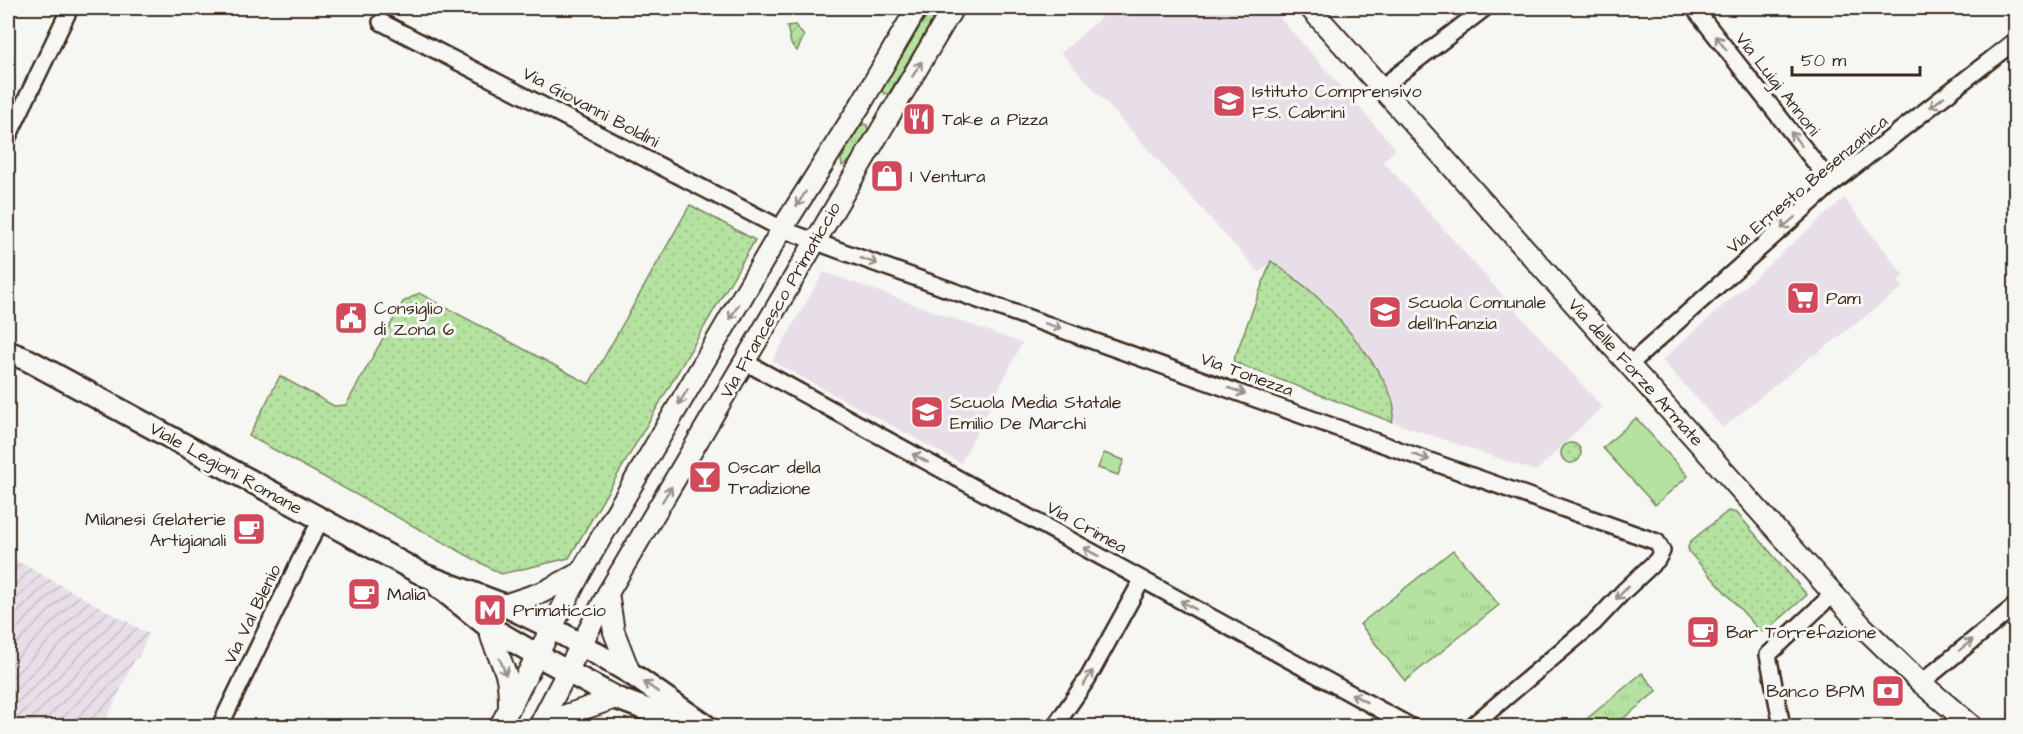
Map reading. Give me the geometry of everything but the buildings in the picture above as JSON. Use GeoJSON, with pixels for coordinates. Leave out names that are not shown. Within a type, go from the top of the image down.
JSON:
{"type":"FeatureCollection","features":[{"type":"Feature","properties":{"kind":"main road","name":"Viale Legioni Romane"},"geometry":{"type":"LineString","coordinates":[[8,345],[28,360]]}},
{"type":"Feature","properties":{"kind":"main road","name":"Viale Legioni Romane"},"geometry":{"type":"LineString","coordinates":[[8,352],[28,360],[424,575],[504,604],[552,628],[630,673],[706,726]]}},
{"type":"Feature","properties":{"kind":"main road","name":"Viale Legioni Romane"},"geometry":{"type":"LineString","coordinates":[[424,575],[489,627],[537,655],[616,698],[690,726]]}},
{"type":"Feature","properties":{"kind":"street"},"geometry":{"type":"LineString","coordinates":[[8,137],[70,8]]}},
{"type":"Feature","properties":{"kind":"street","name":"Via Francesco Primaticcio"},"geometry":{"type":"LineString","coordinates":[[552,628],[581,572],[782,229],[854,116],[918,8]]}},
{"type":"Feature","properties":{"kind":"street","name":"Via Francesco Primaticcio"},"geometry":{"type":"LineString","coordinates":[[580,645],[608,592],[745,362],[783,293],[954,8]]}},
{"type":"Feature","properties":{"kind":"street","name":"Via delle Forze Armate"},"geometry":{"type":"LineString","coordinates":[[1311,8],[1833,594],[1883,648],[1972,726]]}},
{"type":"Feature","properties":{"kind":"street"},"geometry":{"type":"LineString","coordinates":[[1382,87],[1485,8]]}},
{"type":"Feature","properties":{"kind":"street","name":"Via Luigi Annoni"},"geometry":{"type":"LineString","coordinates":[[1694,8],[1832,184]]}},
{"type":"Feature","properties":{"kind":"street","name":"Via Giovanni Boldini"},"geometry":{"type":"LineString","coordinates":[[381,22],[782,229],[814,241]]}},
{"type":"Feature","properties":{"kind":"street","name":"Via Ernesto Besenzanica"},"geometry":{"type":"LineString","coordinates":[[1629,364],[1832,184],[2016,40]]}},
{"type":"Feature","properties":{"kind":"street"},"geometry":{"type":"LineString","coordinates":[[870,89],[872,97],[881,107],[895,106]]}},
{"type":"Feature","properties":{"kind":"street"},"geometry":{"type":"LineString","coordinates":[[854,116],[872,117],[878,135]]}},
{"type":"Feature","properties":{"kind":"street","name":"Via Tonezza"},"geometry":{"type":"LineString","coordinates":[[814,241],[1657,542],[1662,550],[1657,560],[1595,622],[1472,726]]}},
{"type":"Feature","properties":{"kind":"street"},"geometry":{"type":"LineString","coordinates":[[755,278],[768,275],[781,284],[783,293]]}},
{"type":"Feature","properties":{"kind":"street","name":"Via Crimea"},"geometry":{"type":"LineString","coordinates":[[745,362],[1410,726]]}},
{"type":"Feature","properties":{"kind":"street","name":"Via Val Blenio"},"geometry":{"type":"LineString","coordinates":[[220,726],[321,520]]}},
{"type":"Feature","properties":{"kind":"street"},"geometry":{"type":"LineString","coordinates":[[611,522],[614,535],[620,543],[636,544]]}},
{"type":"Feature","properties":{"kind":"street"},"geometry":{"type":"LineString","coordinates":[[504,604],[543,592],[581,572]]}},
{"type":"Feature","properties":{"kind":"street"},"geometry":{"type":"LineString","coordinates":[[1055,726],[1088,678],[1142,580]]}},
{"type":"Feature","properties":{"kind":"street"},"geometry":{"type":"LineString","coordinates":[[608,592],[614,632],[630,673]]}},
{"type":"Feature","properties":{"kind":"street"},"geometry":{"type":"LineString","coordinates":[[1782,726],[1768,655],[1833,594]]}},
{"type":"Feature","properties":{"kind":"street"},"geometry":{"type":"LineString","coordinates":[[1921,683],[2016,605]]}},
{"type":"Feature","properties":{"kind":"street"},"geometry":{"type":"LineString","coordinates":[[489,627],[490,639],[507,676],[509,690],[504,718]]}},
{"type":"Feature","properties":{"kind":"street"},"geometry":{"type":"LineString","coordinates":[[504,718],[552,628]]}},
{"type":"Feature","properties":{"kind":"street"},"geometry":{"type":"LineString","coordinates":[[540,726],[580,645]]}},
{"type":"Feature","properties":{"kind":"street"},"geometry":{"type":"LineString","coordinates":[[540,726],[616,698]]}},
{"type":"Feature","properties":{"kind":"shaded area"},"geometry":{"type":"Polygon","coordinates":[[[1112,8],[1271,8],[1396,149],[1383,161],[1602,407],[1536,471],[1398,424],[1233,362],[1270,263],[1259,272],[1061,53],[1112,8]]]}},
{"type":"Feature","properties":{"kind":"shaded area"},"geometry":{"type":"Polygon","coordinates":[[[1844,198],[1904,276],[1898,281],[1903,287],[1814,356],[1812,355],[1723,428],[1662,360],[1844,198]]]}},
{"type":"Feature","properties":{"kind":"shaded area","name":"Scuola Media Statale Emilio De Marchi"},"geometry":{"type":"Polygon","coordinates":[[[824,272],[1022,343],[961,463],[772,361],[824,272]]]}},
{"type":"Feature","properties":{"kind":"shaded area"},"geometry":{"type":"Polygon","coordinates":[[[8,556],[149,634],[103,726],[8,726],[8,556]]]}},
{"type":"Feature","properties":{"kind":"green space"},"geometry":{"type":"Polygon","coordinates":[[[931,8],[940,8],[889,93],[884,94],[882,89],[931,8]]]}},
{"type":"Feature","properties":{"kind":"green space"},"geometry":{"type":"Polygon","coordinates":[[[795,25],[804,36],[797,51],[791,44],[787,26],[795,25]]]}},
{"type":"Feature","properties":{"kind":"green space"},"geometry":{"type":"Polygon","coordinates":[[[867,125],[868,131],[850,161],[842,166],[841,160],[859,126],[867,125]]]}},
{"type":"Feature","properties":{"kind":"green space"},"geometry":{"type":"Polygon","coordinates":[[[690,205],[755,240],[569,558],[501,574],[249,436],[280,376],[334,406],[346,405],[403,302],[419,293],[589,384],[690,205]]]}},
{"type":"Feature","properties":{"kind":"green space"},"geometry":{"type":"Polygon","coordinates":[[[1271,261],[1318,298],[1363,350],[1384,381],[1391,396],[1394,408],[1392,422],[1233,362],[1271,261]]]}},
{"type":"Feature","properties":{"kind":"green space"},"geometry":{"type":"Polygon","coordinates":[[[1636,418],[1688,476],[1655,505],[1603,448],[1636,418]]]}},
{"type":"Feature","properties":{"kind":"green space"},"geometry":{"type":"Polygon","coordinates":[[[1571,443],[1578,446],[1581,453],[1578,460],[1571,463],[1564,460],[1561,453],[1564,446],[1571,443]]]}},
{"type":"Feature","properties":{"kind":"green space"},"geometry":{"type":"Polygon","coordinates":[[[1104,453],[1124,460],[1118,475],[1098,468],[1104,453]]]}},
{"type":"Feature","properties":{"kind":"green space"},"geometry":{"type":"Polygon","coordinates":[[[1728,511],[1737,513],[1807,595],[1765,632],[1760,631],[1689,552],[1688,547],[1691,541],[1728,511]]]}},
{"type":"Feature","properties":{"kind":"green space"},"geometry":{"type":"Polygon","coordinates":[[[1453,550],[1499,605],[1405,681],[1360,624],[1453,550]]]}},
{"type":"Feature","properties":{"kind":"green space"},"geometry":{"type":"Polygon","coordinates":[[[1642,673],[1657,691],[1614,726],[1587,726],[1583,722],[1642,673]]]}},
{"type":"Feature","properties":{"kind":"place","name":"Istituto Comprensivo F.S. Cabrini"},"geometry":{"type":"Point","coordinates":[1229,101]}},
{"type":"Feature","properties":{"kind":"place","name":"Take a Pizza"},"geometry":{"type":"Point","coordinates":[919,119]}},
{"type":"Feature","properties":{"kind":"place","name":"I Ventura"},"geometry":{"type":"Point","coordinates":[887,176]}},
{"type":"Feature","properties":{"kind":"place","name":"Pam"},"geometry":{"type":"Point","coordinates":[1803,298]}},
{"type":"Feature","properties":{"kind":"place","name":"Scuola Comunale dell'Infanzia"},"geometry":{"type":"Point","coordinates":[1385,312]}},
{"type":"Feature","properties":{"kind":"place","name":"Consiglio di Zona 6"},"geometry":{"type":"Point","coordinates":[351,318]}},
{"type":"Feature","properties":{"kind":"place","name":"Scuola Media Statale Emilio De Marchi"},"geometry":{"type":"Point","coordinates":[927,412]}},
{"type":"Feature","properties":{"kind":"place","name":"Oscar della Tradizione"},"geometry":{"type":"Point","coordinates":[705,477]}},
{"type":"Feature","properties":{"kind":"place","name":"Milanesi Gelaterie Artigianali"},"geometry":{"type":"Point","coordinates":[249,529]}},
{"type":"Feature","properties":{"kind":"place","name":"Malia"},"geometry":{"type":"Point","coordinates":[364,594]}},
{"type":"Feature","properties":{"kind":"place","name":"Primaticcio"},"geometry":{"type":"Point","coordinates":[490,610]}},
{"type":"Feature","properties":{"kind":"place","name":"Bar Torrefazione"},"geometry":{"type":"Point","coordinates":[1703,632]}},
{"type":"Feature","properties":{"kind":"place","name":"Banco BPM"},"geometry":{"type":"Point","coordinates":[1888,691]}}]}
